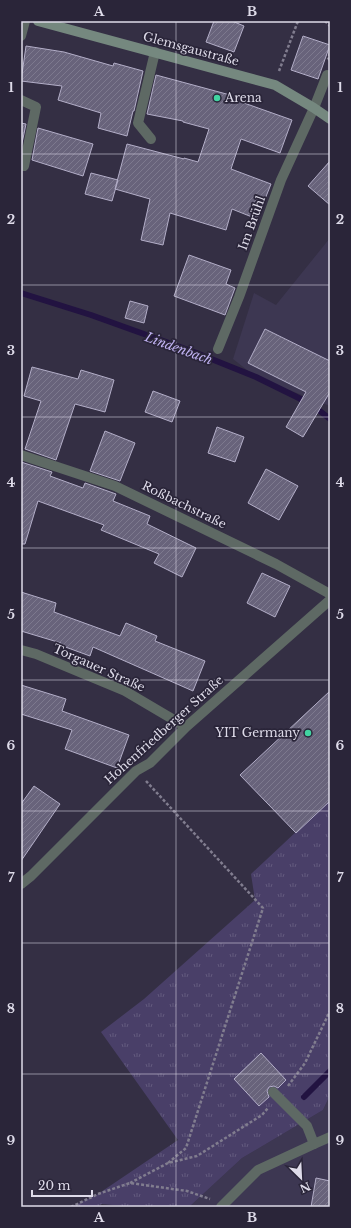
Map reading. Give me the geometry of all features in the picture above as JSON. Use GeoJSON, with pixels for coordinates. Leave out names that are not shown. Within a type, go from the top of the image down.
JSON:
{"type":"FeatureCollection","features":[{"type":"Feature","properties":{"kind":"main road","name":"Glemsgaustraße"},"geometry":{"type":"LineString","coordinates":[[38,21],[275,85],[330,119]]}},
{"type":"Feature","properties":{"kind":"street"},"geometry":{"type":"LineString","coordinates":[[21,36],[25,21]]}},
{"type":"Feature","properties":{"kind":"street"},"geometry":{"type":"LineString","coordinates":[[151,139],[138,123],[155,52]]}},
{"type":"Feature","properties":{"kind":"street","name":"Im Brühl"},"geometry":{"type":"LineString","coordinates":[[218,349],[239,297],[281,180],[314,108],[327,75]]}},
{"type":"Feature","properties":{"kind":"street"},"geometry":{"type":"LineString","coordinates":[[21,100],[36,107],[24,166]]}},
{"type":"Feature","properties":{"kind":"street","name":"Roßbachstraße"},"geometry":{"type":"LineString","coordinates":[[21,455],[115,486],[276,564],[330,594]]}},
{"type":"Feature","properties":{"kind":"street","name":"Hohenfriedberger Straße"},"geometry":{"type":"LineString","coordinates":[[21,884],[32,876],[136,771],[150,763],[186,727],[330,600]]}},
{"type":"Feature","properties":{"kind":"street","name":"Torgauer Straße"},"geometry":{"type":"LineString","coordinates":[[21,650],[36,654],[125,691],[186,727]]}},
{"type":"Feature","properties":{"kind":"street"},"geometry":{"type":"LineString","coordinates":[[276,1095],[306,1126],[314,1144]]}},
{"type":"Feature","properties":{"kind":"street"},"geometry":{"type":"LineString","coordinates":[[222,1206],[258,1170],[330,1137]]}},
{"type":"Feature","properties":{"kind":"path"},"geometry":{"type":"LineString","coordinates":[[283,57],[298,21]]}},
{"type":"Feature","properties":{"kind":"path"},"geometry":{"type":"LineString","coordinates":[[325,21],[330,26]]}},
{"type":"Feature","properties":{"kind":"path"},"geometry":{"type":"LineString","coordinates":[[330,53],[328,58],[330,61]]}},
{"type":"Feature","properties":{"kind":"path"},"geometry":{"type":"LineString","coordinates":[[71,1207],[98,1194],[130,1183],[168,1163],[186,1148],[262,908],[136,771]]}},
{"type":"Feature","properties":{"kind":"path"},"geometry":{"type":"LineString","coordinates":[[168,1163],[197,1156],[262,1115],[276,1095],[305,1063],[330,1011]]}},
{"type":"Feature","properties":{"kind":"path"},"geometry":{"type":"LineString","coordinates":[[130,1183],[187,1191],[222,1206]]}},
{"type":"Feature","properties":{"kind":"shaded area"},"geometry":{"type":"Polygon","coordinates":[[[330,238],[330,406],[256,377],[233,359],[254,293],[276,305],[330,238]]]}},
{"type":"Feature","properties":{"kind":"shaded area"},"geometry":{"type":"Polygon","coordinates":[[[330,1095],[330,1207],[189,1207],[242,1158],[323,1110],[330,1095]]]}},
{"type":"Feature","properties":{"kind":"green space"},"geometry":{"type":"Polygon","coordinates":[[[330,800],[330,1095],[323,1110],[242,1158],[189,1207],[133,1207],[102,1204],[96,1207],[71,1207],[98,1194],[178,1140],[101,1032],[144,999],[255,900],[251,874],[330,800]]]}},
{"type":"Feature","properties":{"kind":"building"},"geometry":{"type":"Polygon","coordinates":[[[214,21],[232,21],[244,26],[234,52],[206,42],[214,21]]]}},
{"type":"Feature","properties":{"kind":"building"},"geometry":{"type":"Polygon","coordinates":[[[303,36],[330,45],[318,79],[291,70],[303,36]]]}},
{"type":"Feature","properties":{"kind":"building"},"geometry":{"type":"Polygon","coordinates":[[[26,46],[64,52],[113,66],[114,63],[143,71],[127,136],[98,128],[101,113],[58,100],[62,86],[21,81],[26,46]]]}},
{"type":"Feature","properties":{"kind":"building"},"geometry":{"type":"Polygon","coordinates":[[[156,75],[245,99],[244,103],[292,120],[280,153],[241,139],[231,169],[271,184],[257,219],[232,209],[226,230],[170,213],[163,245],[141,240],[150,199],[115,189],[127,144],[198,162],[209,129],[183,121],[147,114],[156,75]]]}},
{"type":"Feature","properties":{"kind":"building"},"geometry":{"type":"Polygon","coordinates":[[[21,123],[26,124],[21,148],[21,123]]]}},
{"type":"Feature","properties":{"kind":"building"},"geometry":{"type":"Polygon","coordinates":[[[38,128],[93,144],[83,176],[32,160],[38,128]]]}},
{"type":"Feature","properties":{"kind":"building"},"geometry":{"type":"Polygon","coordinates":[[[330,161],[330,205],[308,186],[330,161]]]}},
{"type":"Feature","properties":{"kind":"building"},"geometry":{"type":"Polygon","coordinates":[[[91,173],[118,180],[112,201],[85,194],[91,173]]]}},
{"type":"Feature","properties":{"kind":"building"},"geometry":{"type":"Polygon","coordinates":[[[189,255],[231,270],[226,284],[235,288],[225,315],[174,296],[189,255]]]}},
{"type":"Feature","properties":{"kind":"building"},"geometry":{"type":"Polygon","coordinates":[[[130,301],[148,306],[144,323],[125,318],[130,301]]]}},
{"type":"Feature","properties":{"kind":"building"},"geometry":{"type":"Polygon","coordinates":[[[265,329],[330,361],[330,392],[303,437],[286,427],[306,392],[248,363],[265,329]]]}},
{"type":"Feature","properties":{"kind":"building"},"geometry":{"type":"Polygon","coordinates":[[[32,367],[78,379],[81,370],[114,380],[105,412],[75,404],[56,460],[25,449],[41,401],[24,396],[32,367]]]}},
{"type":"Feature","properties":{"kind":"building"},"geometry":{"type":"Polygon","coordinates":[[[153,391],[180,401],[172,422],[145,412],[153,391]]]}},
{"type":"Feature","properties":{"kind":"building"},"geometry":{"type":"Polygon","coordinates":[[[217,427],[244,437],[235,462],[208,453],[217,427]]]}},
{"type":"Feature","properties":{"kind":"building"},"geometry":{"type":"Polygon","coordinates":[[[105,431],[135,443],[120,481],[90,471],[105,431]]]}},
{"type":"Feature","properties":{"kind":"building"},"geometry":{"type":"Polygon","coordinates":[[[21,462],[52,472],[50,476],[83,488],[85,483],[116,494],[113,501],[150,516],[147,524],[196,548],[182,577],[154,563],[159,554],[101,530],[104,525],[38,501],[25,544],[21,544],[21,462]]]}},
{"type":"Feature","properties":{"kind":"building"},"geometry":{"type":"Polygon","coordinates":[[[266,469],[298,486],[279,520],[248,503],[266,469]]]}},
{"type":"Feature","properties":{"kind":"building"},"geometry":{"type":"Polygon","coordinates":[[[262,573],[290,586],[275,617],[247,603],[262,573]]]}},
{"type":"Feature","properties":{"kind":"building"},"geometry":{"type":"Polygon","coordinates":[[[21,592],[56,603],[54,612],[120,636],[126,623],[157,636],[155,641],[205,661],[193,691],[93,647],[90,656],[60,645],[61,643],[21,631],[21,592]]]}},
{"type":"Feature","properties":{"kind":"building"},"geometry":{"type":"Polygon","coordinates":[[[21,685],[66,699],[62,711],[129,735],[117,768],[65,749],[72,730],[21,714],[21,685]]]}},
{"type":"Feature","properties":{"kind":"building","name":"YIT Germany"},"geometry":{"type":"Polygon","coordinates":[[[330,691],[330,801],[296,833],[240,775],[330,691]]]}},
{"type":"Feature","properties":{"kind":"building"},"geometry":{"type":"Polygon","coordinates":[[[34,786],[60,804],[21,861],[21,804],[34,786]]]}},
{"type":"Feature","properties":{"kind":"building"},"geometry":{"type":"Polygon","coordinates":[[[261,1053],[286,1080],[278,1088],[274,1086],[269,1087],[267,1091],[269,1097],[259,1106],[234,1079],[261,1053]]]}},
{"type":"Feature","properties":{"kind":"building"},"geometry":{"type":"Polygon","coordinates":[[[316,1178],[330,1181],[330,1207],[311,1207],[316,1178]]]}},
{"type":"Feature","properties":{"kind":"waterway","name":"Lindenbach"},"geometry":{"type":"LineString","coordinates":[[21,293],[91,315],[194,352],[256,377],[311,404],[330,419]]}},
{"type":"Feature","properties":{"kind":"waterway"},"geometry":{"type":"LineString","coordinates":[[304,1097],[330,1071]]}},
{"type":"Feature","properties":{"kind":"place","name":"Arena"},"geometry":{"type":"Point","coordinates":[217,98]}},
{"type":"Feature","properties":{"kind":"place","name":"YIT Germany"},"geometry":{"type":"Point","coordinates":[308,733]}}]}
